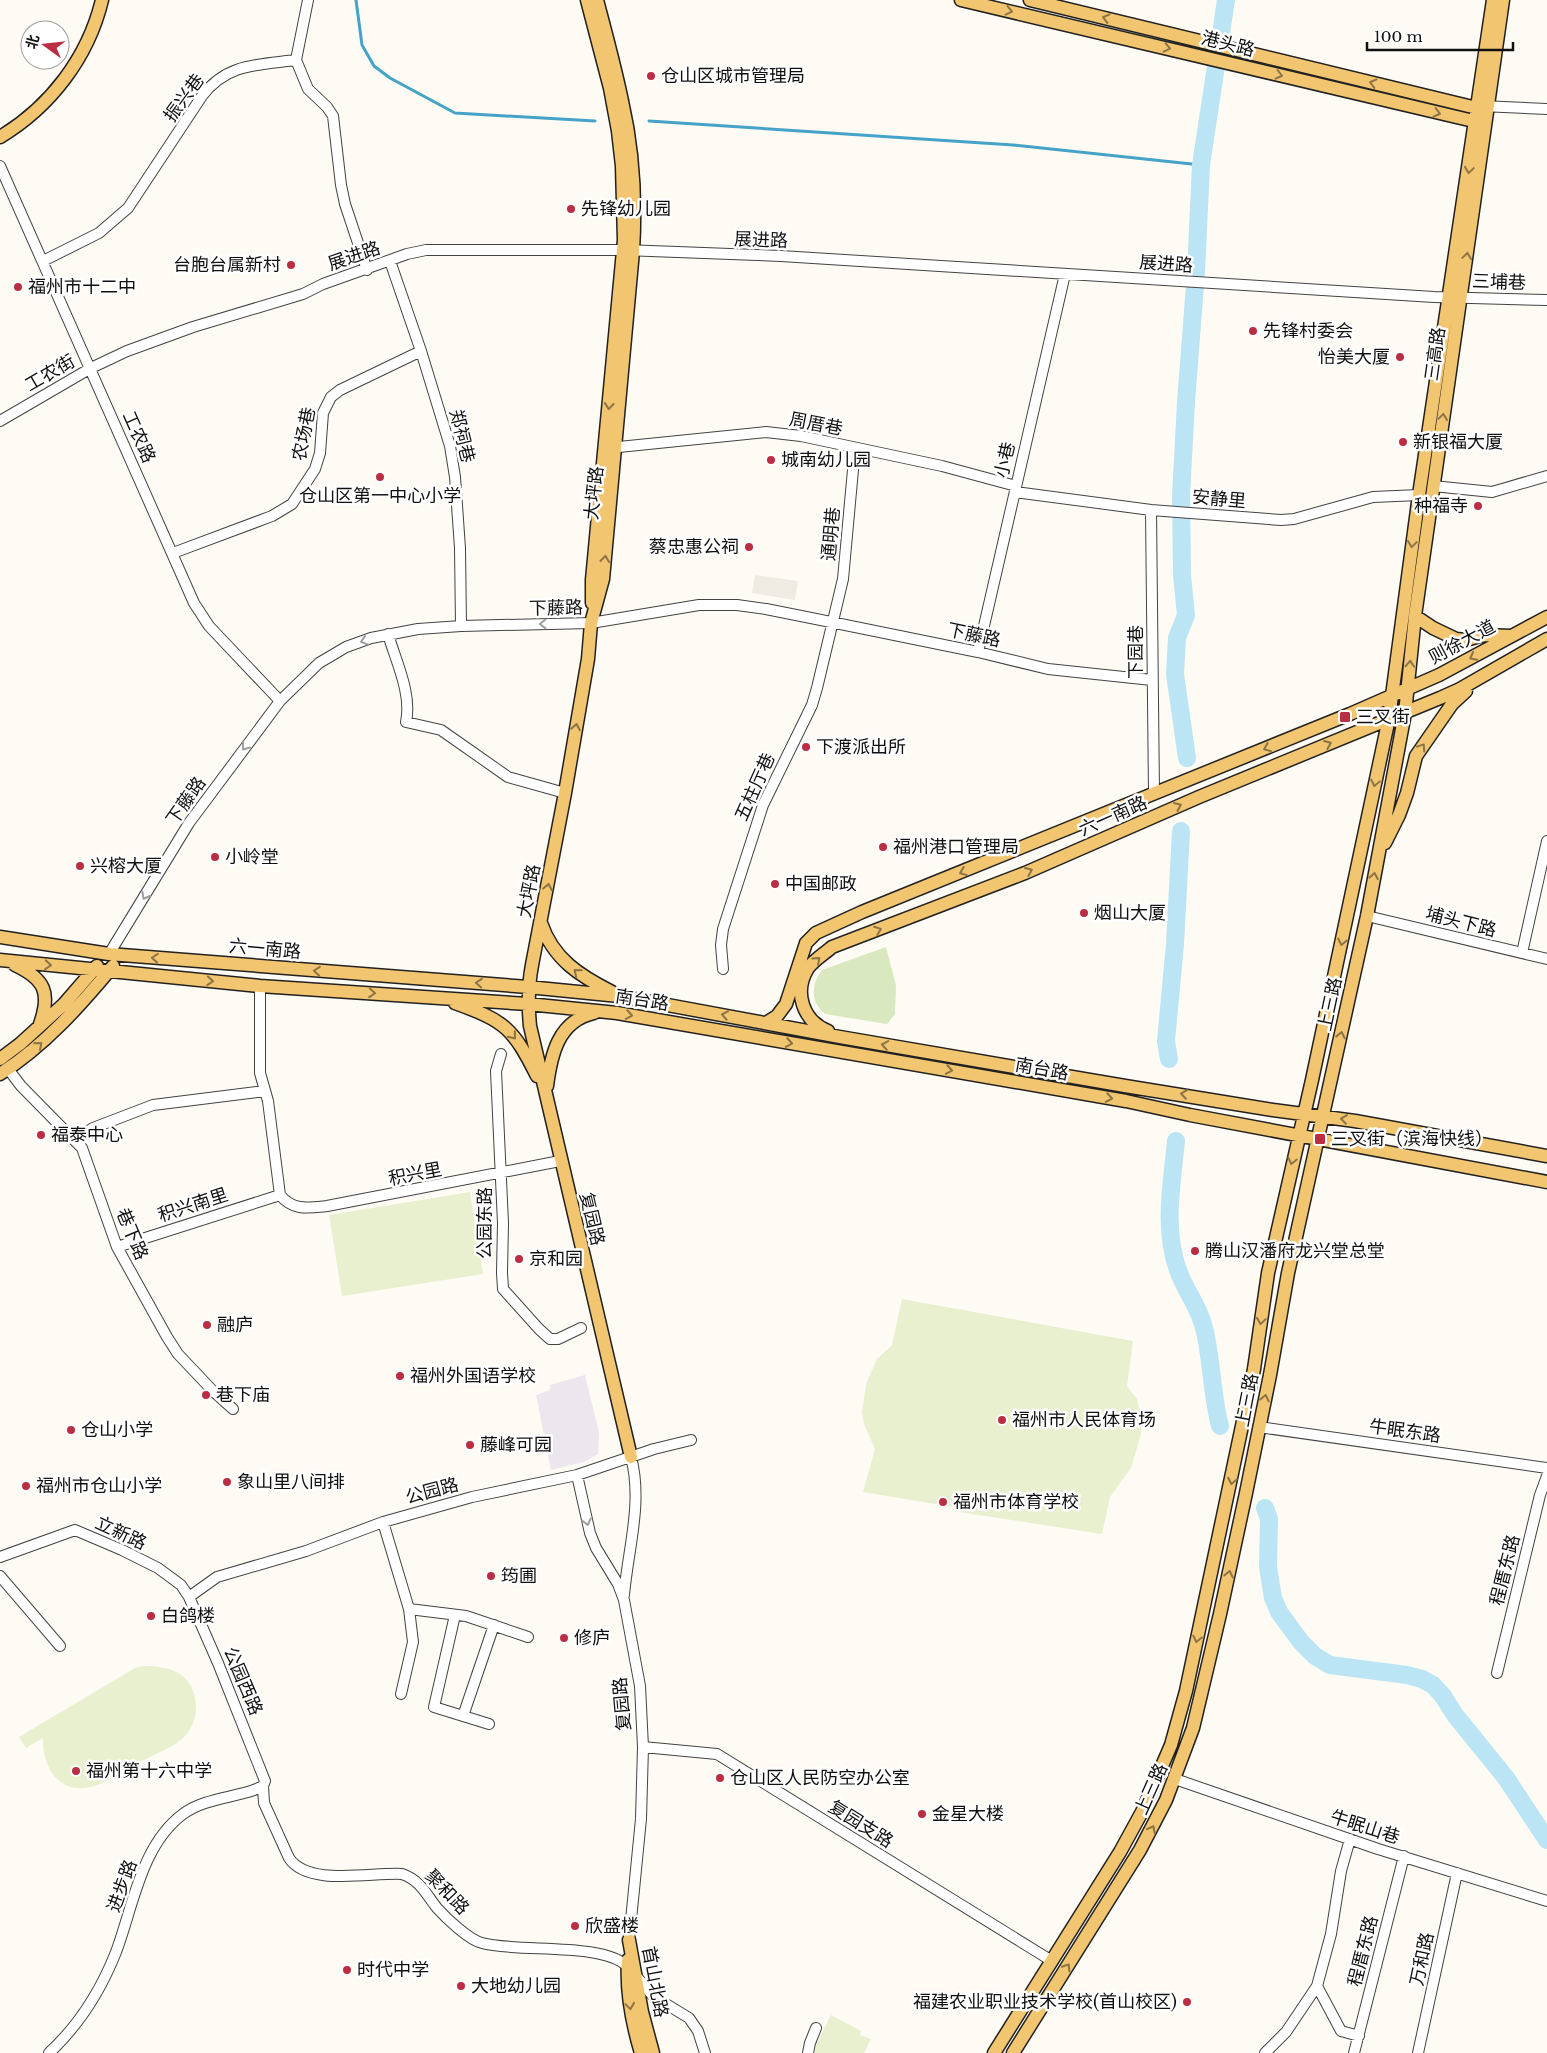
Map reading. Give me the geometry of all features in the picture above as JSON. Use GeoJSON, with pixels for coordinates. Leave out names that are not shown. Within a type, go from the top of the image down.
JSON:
{"type":"FeatureCollection","features":[{"type":"Feature","properties":{"kind":"main road"},"geometry":{"type":"LineString","coordinates":[[0,137],[36,111],[62,82],[85,47],[102,0]]}},
{"type":"Feature","properties":{"kind":"main road"},"geometry":{"type":"LineString","coordinates":[[587,0],[618,103]]}},
{"type":"Feature","properties":{"kind":"main road"},"geometry":{"type":"LineString","coordinates":[[597,0],[618,103]]}},
{"type":"Feature","properties":{"kind":"main road","name":"港头路"},"geometry":{"type":"LineString","coordinates":[[961,0],[1481,123]]}},
{"type":"Feature","properties":{"kind":"main road","name":"港头路"},"geometry":{"type":"LineString","coordinates":[[1030,0],[1483,107]]}},
{"type":"Feature","properties":{"kind":"main road","name":"三高路"},"geometry":{"type":"LineString","coordinates":[[1405,713],[1415,616],[1483,107],[1494,0]]}},
{"type":"Feature","properties":{"kind":"main road","name":"三高路"},"geometry":{"type":"LineString","coordinates":[[1483,107],[1503,0]]}},
{"type":"Feature","properties":{"kind":"main road","name":"大坪路"},"geometry":{"type":"LineString","coordinates":[[528,987],[588,659],[592,623],[592,580],[610,448],[629,250],[622,166],[623,131],[618,103]]}},
{"type":"Feature","properties":{"kind":"main road","name":"三高路"},"geometry":{"type":"LineString","coordinates":[[1392,695],[1419,495],[1456,298]]}},
{"type":"Feature","properties":{"kind":"main road"},"geometry":{"type":"LineString","coordinates":[[1415,616],[1433,628],[1456,639],[1466,640],[1483,635],[1511,636]]}},
{"type":"Feature","properties":{"kind":"main road","name":"则徐大道"},"geometry":{"type":"LineString","coordinates":[[1392,695],[1440,675],[1547,617]]}},
{"type":"Feature","properties":{"kind":"main road"},"geometry":{"type":"LineString","coordinates":[[1405,713],[1460,688],[1546,640]]}},
{"type":"Feature","properties":{"kind":"main road"},"geometry":{"type":"LineString","coordinates":[[1378,856],[1408,793],[1416,756],[1422,747],[1457,698],[1513,658]]}},
{"type":"Feature","properties":{"kind":"main road","name":"上三路"},"geometry":{"type":"LineString","coordinates":[[994,2053],[1131,1834],[1151,1793],[1173,1738],[1191,1667],[1230,1491],[1254,1369],[1268,1273],[1389,718],[1392,695]]}},
{"type":"Feature","properties":{"kind":"main road","name":"六一南路"},"geometry":{"type":"LineString","coordinates":[[766,1022],[777,1016],[786,1004],[806,944],[816,933],[862,912],[1392,695]]}},
{"type":"Feature","properties":{"kind":"main road","name":"上三路"},"geometry":{"type":"LineString","coordinates":[[1013,2053],[1140,1850],[1160,1813],[1188,1746],[1202,1695],[1259,1427],[1288,1273],[1367,916],[1405,713]]}},
{"type":"Feature","properties":{"kind":"main road","name":"六一南路"},"geometry":{"type":"LineString","coordinates":[[840,1037],[810,1020],[802,1005],[801,995],[803,978],[808,969],[832,947],[1025,873],[1199,797],[1405,713]]}},
{"type":"Feature","properties":{"kind":"main road"},"geometry":{"type":"LineString","coordinates":[[541,922],[549,941],[565,962],[582,976],[619,996]]}},
{"type":"Feature","properties":{"kind":"main road","name":"六一南路"},"geometry":{"type":"LineString","coordinates":[[0,937],[109,954],[528,987]]}},
{"type":"Feature","properties":{"kind":"main road"},"geometry":{"type":"LineString","coordinates":[[3,1068],[39,1027],[64,1004],[109,954]]}},
{"type":"Feature","properties":{"kind":"main road"},"geometry":{"type":"LineString","coordinates":[[3,1068],[44,1041],[90,994],[122,954]]}},
{"type":"Feature","properties":{"kind":"main road"},"geometry":{"type":"LineString","coordinates":[[3,960],[29,971],[42,984],[46,1004],[39,1027]]}},
{"type":"Feature","properties":{"kind":"main road","name":"六一南路"},"geometry":{"type":"LineString","coordinates":[[3,960],[260,986],[528,1004]]}},
{"type":"Feature","properties":{"kind":"main road","name":"南台路"},"geometry":{"type":"LineString","coordinates":[[528,987],[619,996],[840,1037],[1125,1086],[1323,1116],[1547,1156]]}},
{"type":"Feature","properties":{"kind":"main road","name":"复园路"},"geometry":{"type":"LineString","coordinates":[[528,987],[530,1026],[560,1161],[631,1457]]}},
{"type":"Feature","properties":{"kind":"main road"},"geometry":{"type":"LineString","coordinates":[[441,998],[483,1013],[504,1026],[524,1051],[546,1094]]}},
{"type":"Feature","properties":{"kind":"main road","name":"南台路"},"geometry":{"type":"LineString","coordinates":[[528,1004],[601,1012],[1116,1099],[1298,1136],[1547,1182]]}},
{"type":"Feature","properties":{"kind":"main road"},"geometry":{"type":"LineString","coordinates":[[546,1094],[551,1058],[562,1033],[585,1015],[601,1012]]}},
{"type":"Feature","properties":{"kind":"main road","name":"首山北路"},"geometry":{"type":"LineString","coordinates":[[629,1940],[627,1966],[631,2010],[641,2053]]}},
{"type":"Feature","properties":{"kind":"main road","name":"首山北路"},"geometry":{"type":"LineString","coordinates":[[629,1940],[643,2019],[652,2053]]}},
{"type":"Feature","properties":{"kind":"street"},"geometry":{"type":"LineString","coordinates":[[308,0],[296,60],[302,79],[308,89],[327,107],[333,116],[345,204],[367,270]]}},
{"type":"Feature","properties":{"kind":"street","name":"振兴巷"},"geometry":{"type":"LineString","coordinates":[[43,261],[99,233],[128,208],[202,96],[215,81],[226,73],[239,68],[296,60]]}},
{"type":"Feature","properties":{"kind":"street"},"geometry":{"type":"LineString","coordinates":[[1483,107],[1547,108]]}},
{"type":"Feature","properties":{"kind":"street","name":"工农路"},"geometry":{"type":"LineString","coordinates":[[0,166],[194,603],[204,618],[280,701]]}},
{"type":"Feature","properties":{"kind":"street","name":"展进路"},"geometry":{"type":"LineString","coordinates":[[90,368],[126,351],[193,327],[303,294],[323,284],[367,270],[407,254],[426,250],[629,250],[782,256],[1456,298]]}},
{"type":"Feature","properties":{"kind":"street","name":"郑祠巷"},"geometry":{"type":"LineString","coordinates":[[390,261],[421,351],[454,465],[460,548],[461,626]]}},
{"type":"Feature","properties":{"kind":"street","name":"小巷"},"geometry":{"type":"LineString","coordinates":[[978,652],[1064,274]]}},
{"type":"Feature","properties":{"kind":"street","name":"三埔巷"},"geometry":{"type":"LineString","coordinates":[[1456,298],[1547,300]]}},
{"type":"Feature","properties":{"kind":"street","name":"农场巷"},"geometry":{"type":"LineString","coordinates":[[173,553],[272,516],[292,504],[302,492],[318,462],[323,413],[331,397],[340,390],[421,351]]}},
{"type":"Feature","properties":{"kind":"street","name":"工农街"},"geometry":{"type":"LineString","coordinates":[[0,421],[90,368]]}},
{"type":"Feature","properties":{"kind":"street","name":"周厝巷"},"geometry":{"type":"LineString","coordinates":[[610,448],[766,432],[792,434],[942,466],[1015,489]]}},
{"type":"Feature","properties":{"kind":"street","name":"通明巷"},"geometry":{"type":"LineString","coordinates":[[834,623],[843,579],[855,448]]}},
{"type":"Feature","properties":{"kind":"street"},"geometry":{"type":"LineString","coordinates":[[1433,486],[1492,492],[1547,476]]}},
{"type":"Feature","properties":{"kind":"street","name":"安静里"},"geometry":{"type":"LineString","coordinates":[[1015,489],[1151,510],[1263,519],[1294,519],[1373,497],[1419,495]]}},
{"type":"Feature","properties":{"kind":"street","name":"下园巷"},"geometry":{"type":"LineString","coordinates":[[1151,510],[1154,794]]}},
{"type":"Feature","properties":{"kind":"street","name":"下藤路"},"geometry":{"type":"LineString","coordinates":[[109,954],[189,823],[280,701],[312,669],[327,658],[357,642],[418,629],[461,626],[592,623],[668,610],[712,605],[766,609],[978,652],[1048,669],[1152,680]]}},
{"type":"Feature","properties":{"kind":"street","name":"五柱厅巷"},"geometry":{"type":"LineString","coordinates":[[723,969],[721,935],[754,828],[765,800],[812,705],[834,623]]}},
{"type":"Feature","properties":{"kind":"street"},"geometry":{"type":"LineString","coordinates":[[388,634],[407,698],[406,722],[441,730],[508,777],[565,792]]}},
{"type":"Feature","properties":{"kind":"street"},"geometry":{"type":"LineString","coordinates":[[1522,953],[1547,841]]}},
{"type":"Feature","properties":{"kind":"street","name":"埔头下路"},"geometry":{"type":"LineString","coordinates":[[1367,916],[1547,959]]}},
{"type":"Feature","properties":{"kind":"street"},"geometry":{"type":"LineString","coordinates":[[260,986],[260,1074],[265,1091],[280,1195]]}},
{"type":"Feature","properties":{"kind":"street","name":"公园东路"},"geometry":{"type":"LineString","coordinates":[[501,1054],[496,1071],[503,1223],[503,1288],[538,1329],[550,1339],[558,1340],[581,1328]]}},
{"type":"Feature","properties":{"kind":"street","name":"巷下路"},"geometry":{"type":"LineString","coordinates":[[3,1068],[82,1148],[87,1156],[117,1247],[174,1349],[213,1391],[233,1409]]}},
{"type":"Feature","properties":{"kind":"street"},"geometry":{"type":"LineString","coordinates":[[75,1140],[93,1128],[154,1105],[265,1091]]}},
{"type":"Feature","properties":{"kind":"street","name":"积兴里"},"geometry":{"type":"LineString","coordinates":[[280,1195],[292,1206],[307,1208],[372,1198],[560,1161]]}},
{"type":"Feature","properties":{"kind":"street","name":"积兴南里"},"geometry":{"type":"LineString","coordinates":[[117,1247],[280,1195]]}},
{"type":"Feature","properties":{"kind":"street","name":"牛眠东路"},"geometry":{"type":"LineString","coordinates":[[1259,1427],[1547,1468]]}},
{"type":"Feature","properties":{"kind":"street","name":"公园路"},"geometry":{"type":"LineString","coordinates":[[190,1598],[217,1577],[306,1551],[383,1522],[472,1497],[577,1475],[691,1440]]}},
{"type":"Feature","properties":{"kind":"street"},"geometry":{"type":"LineString","coordinates":[[624,1600],[636,1499],[635,1475],[631,1457]]}},
{"type":"Feature","properties":{"kind":"street","name":"复园路"},"geometry":{"type":"LineString","coordinates":[[577,1475],[590,1533],[596,1548],[618,1584],[624,1600],[640,1686],[643,1747],[641,1819],[629,1940]]}},
{"type":"Feature","properties":{"kind":"street","name":"程厝东路"},"geometry":{"type":"LineString","coordinates":[[1496,1673],[1540,1495],[1547,1476]]}},
{"type":"Feature","properties":{"kind":"street"},"geometry":{"type":"LineString","coordinates":[[383,1522],[409,1609],[413,1642],[401,1694]]}},
{"type":"Feature","properties":{"kind":"street","name":"立新路"},"geometry":{"type":"LineString","coordinates":[[0,1557],[75,1530],[158,1568],[181,1585],[190,1598]]}},
{"type":"Feature","properties":{"kind":"street"},"geometry":{"type":"LineString","coordinates":[[0,1576],[60,1646]]}},
{"type":"Feature","properties":{"kind":"street","name":"公园西路"},"geometry":{"type":"LineString","coordinates":[[190,1598],[242,1719],[264,1781]]}},
{"type":"Feature","properties":{"kind":"street"},"geometry":{"type":"LineString","coordinates":[[409,1609],[455,1615],[528,1636]]}},
{"type":"Feature","properties":{"kind":"street"},"geometry":{"type":"LineString","coordinates":[[455,1615],[434,1708],[490,1724]]}},
{"type":"Feature","properties":{"kind":"street"},"geometry":{"type":"LineString","coordinates":[[463,1716],[494,1625]]}},
{"type":"Feature","properties":{"kind":"street","name":"复园支路"},"geometry":{"type":"LineString","coordinates":[[643,1747],[717,1754],[1052,1961]]}},
{"type":"Feature","properties":{"kind":"street","name":"牛眠山巷"},"geometry":{"type":"LineString","coordinates":[[1175,1779],[1350,1839],[1547,1901]]}},
{"type":"Feature","properties":{"kind":"street","name":"聚和路"},"geometry":{"type":"LineString","coordinates":[[264,1781],[264,1803],[289,1858],[294,1865],[303,1870],[324,1875],[402,1874],[420,1884],[443,1914],[477,1942],[506,1947],[598,1953],[618,1959],[627,1966]]}},
{"type":"Feature","properties":{"kind":"street","name":"进步路"},"geometry":{"type":"LineString","coordinates":[[49,2053],[72,2029],[94,1996],[115,1954],[146,1864],[170,1826],[184,1813],[195,1807],[254,1790],[264,1781]]}},
{"type":"Feature","properties":{"kind":"street"},"geometry":{"type":"LineString","coordinates":[[1266,2053],[1286,2032],[1317,1986],[1331,1934],[1340,1877],[1350,1839]]}},
{"type":"Feature","properties":{"kind":"street","name":"程厝东路"},"geometry":{"type":"LineString","coordinates":[[1354,2053],[1404,1856]]}},
{"type":"Feature","properties":{"kind":"street","name":"万和路"},"geometry":{"type":"LineString","coordinates":[[1418,2053],[1457,1873]]}},
{"type":"Feature","properties":{"kind":"street"},"geometry":{"type":"LineString","coordinates":[[636,1976],[653,1996],[690,2018],[698,2031],[705,2053]]}},
{"type":"Feature","properties":{"kind":"street"},"geometry":{"type":"LineString","coordinates":[[1317,1986],[1341,2031],[1359,2036]]}},
{"type":"Feature","properties":{"kind":"street"},"geometry":{"type":"LineString","coordinates":[[808,2053],[816,2028]]}},
{"type":"Feature","properties":{"kind":"shaded area"},"geometry":{"type":"Polygon","coordinates":[[[755,575],[798,581],[795,600],[752,593],[755,575]]]}},
{"type":"Feature","properties":{"kind":"shaded area"},"geometry":{"type":"Polygon","coordinates":[[[585,1375],[599,1432],[598,1454],[584,1462],[551,1470],[536,1395],[550,1390],[550,1385],[585,1375]]]}},
{"type":"Feature","properties":{"kind":"green space"},"geometry":{"type":"Polygon","coordinates":[[[886,947],[896,985],[895,1014],[887,1024],[825,1014],[817,1004],[814,993],[816,981],[822,970],[886,947]]]}},
{"type":"Feature","properties":{"kind":"green space"},"geometry":{"type":"Polygon","coordinates":[[[470,1192],[483,1274],[342,1296],[329,1215],[470,1192]]]}},
{"type":"Feature","properties":{"kind":"green space","name":"福州市人民体育场"},"geometry":{"type":"Polygon","coordinates":[[[902,1299],[1133,1341],[1127,1386],[1137,1399],[1141,1416],[1141,1434],[1131,1468],[1110,1497],[1102,1534],[953,1511],[953,1507],[863,1492],[875,1449],[864,1424],[862,1412],[866,1384],[877,1359],[892,1345],[902,1299]]]}},
{"type":"Feature","properties":{"kind":"green space"},"geometry":{"type":"Polygon","coordinates":[[[143,1666],[162,1667],[180,1674],[191,1686],[194,1694],[196,1711],[191,1728],[186,1735],[171,1747],[103,1783],[85,1788],[74,1788],[56,1778],[50,1770],[46,1761],[43,1738],[26,1748],[19,1737],[135,1668],[143,1666]]]}},
{"type":"Feature","properties":{"kind":"green space"},"geometry":{"type":"Polygon","coordinates":[[[831,2015],[861,2031],[860,2035],[871,2039],[864,2053],[815,2053],[816,2045],[831,2015]]]}},
{"type":"Feature","properties":{"kind":"waterway"},"geometry":{"type":"LineString","coordinates":[[356,0],[362,45],[374,66],[390,78],[455,113],[595,121]]}},
{"type":"Feature","properties":{"kind":"waterway"},"geometry":{"type":"LineString","coordinates":[[1187,758],[1175,674],[1177,638],[1186,615],[1182,575],[1181,496],[1201,165],[1226,0]]}},
{"type":"Feature","properties":{"kind":"waterway"},"geometry":{"type":"LineString","coordinates":[[649,121],[1013,145],[1201,165]]}},
{"type":"Feature","properties":{"kind":"waterway"},"geometry":{"type":"LineString","coordinates":[[1169,1059],[1166,1041],[1175,944],[1181,831]]}},
{"type":"Feature","properties":{"kind":"waterway"},"geometry":{"type":"LineString","coordinates":[[1176,1141],[1170,1206],[1173,1254],[1178,1270],[1203,1324],[1220,1426]]}},
{"type":"Feature","properties":{"kind":"waterway"},"geometry":{"type":"LineString","coordinates":[[1265,1508],[1269,1519],[1268,1567],[1273,1598],[1279,1612],[1301,1642],[1315,1656],[1330,1665],[1407,1675],[1422,1679],[1433,1685],[1506,1778],[1547,1840]]}},
{"type":"Feature","properties":{"kind":"place","name":"仓山区城市管理局"},"geometry":{"type":"Point","coordinates":[651,76]}},
{"type":"Feature","properties":{"kind":"place","name":"先锋幼儿园"},"geometry":{"type":"Point","coordinates":[571,209]}},
{"type":"Feature","properties":{"kind":"place","name":"台胞台属新村"},"geometry":{"type":"Point","coordinates":[291,265]}},
{"type":"Feature","properties":{"kind":"place","name":"福州市十二中"},"geometry":{"type":"Point","coordinates":[18,287]}},
{"type":"Feature","properties":{"kind":"place","name":"先锋村委会"},"geometry":{"type":"Point","coordinates":[1253,331]}},
{"type":"Feature","properties":{"kind":"place","name":"怡美大厦"},"geometry":{"type":"Point","coordinates":[1400,357]}},
{"type":"Feature","properties":{"kind":"place","name":"新银福大厦"},"geometry":{"type":"Point","coordinates":[1403,442]}},
{"type":"Feature","properties":{"kind":"place","name":"城南幼儿园"},"geometry":{"type":"Point","coordinates":[771,460]}},
{"type":"Feature","properties":{"kind":"place","name":"仓山区第一中心小学"},"geometry":{"type":"Point","coordinates":[380,477]}},
{"type":"Feature","properties":{"kind":"place","name":"种福寺"},"geometry":{"type":"Point","coordinates":[1478,506]}},
{"type":"Feature","properties":{"kind":"place","name":"蔡忠惠公祠"},"geometry":{"type":"Point","coordinates":[749,547]}},
{"type":"Feature","properties":{"kind":"place","name":"三叉街"},"geometry":{"type":"Point","coordinates":[1345,717]}},
{"type":"Feature","properties":{"kind":"place","name":"下渡派出所"},"geometry":{"type":"Point","coordinates":[806,747]}},
{"type":"Feature","properties":{"kind":"place","name":"福州港口管理局"},"geometry":{"type":"Point","coordinates":[883,847]}},
{"type":"Feature","properties":{"kind":"place","name":"小岭堂"},"geometry":{"type":"Point","coordinates":[215,857]}},
{"type":"Feature","properties":{"kind":"place","name":"兴榕大厦"},"geometry":{"type":"Point","coordinates":[80,866]}},
{"type":"Feature","properties":{"kind":"place","name":"中国邮政"},"geometry":{"type":"Point","coordinates":[775,884]}},
{"type":"Feature","properties":{"kind":"place","name":"烟山大厦"},"geometry":{"type":"Point","coordinates":[1084,913]}},
{"type":"Feature","properties":{"kind":"place","name":"福泰中心"},"geometry":{"type":"Point","coordinates":[41,1135]}},
{"type":"Feature","properties":{"kind":"place","name":"三叉街（滨海快线）"},"geometry":{"type":"Point","coordinates":[1320,1139]}},
{"type":"Feature","properties":{"kind":"place","name":"腾山汉潘府龙兴堂总堂"},"geometry":{"type":"Point","coordinates":[1195,1251]}},
{"type":"Feature","properties":{"kind":"place","name":"京和园"},"geometry":{"type":"Point","coordinates":[519,1259]}},
{"type":"Feature","properties":{"kind":"place","name":"融庐"},"geometry":{"type":"Point","coordinates":[207,1325]}},
{"type":"Feature","properties":{"kind":"place","name":"福州外国语学校"},"geometry":{"type":"Point","coordinates":[400,1376]}},
{"type":"Feature","properties":{"kind":"place","name":"巷下庙"},"geometry":{"type":"Point","coordinates":[206,1395]}},
{"type":"Feature","properties":{"kind":"place","name":"福州市人民体育场"},"geometry":{"type":"Point","coordinates":[1002,1420]}},
{"type":"Feature","properties":{"kind":"place","name":"仓山小学"},"geometry":{"type":"Point","coordinates":[71,1430]}},
{"type":"Feature","properties":{"kind":"place","name":"藤峰可园"},"geometry":{"type":"Point","coordinates":[470,1445]}},
{"type":"Feature","properties":{"kind":"place","name":"象山里八间排"},"geometry":{"type":"Point","coordinates":[227,1482]}},
{"type":"Feature","properties":{"kind":"place","name":"福州市仓山小学"},"geometry":{"type":"Point","coordinates":[26,1486]}},
{"type":"Feature","properties":{"kind":"place","name":"福州市体育学校"},"geometry":{"type":"Point","coordinates":[943,1502]}},
{"type":"Feature","properties":{"kind":"place","name":"筠圃"},"geometry":{"type":"Point","coordinates":[491,1576]}},
{"type":"Feature","properties":{"kind":"place","name":"白鸽楼"},"geometry":{"type":"Point","coordinates":[151,1616]}},
{"type":"Feature","properties":{"kind":"place","name":"修庐"},"geometry":{"type":"Point","coordinates":[564,1638]}},
{"type":"Feature","properties":{"kind":"place","name":"福州第十六中学"},"geometry":{"type":"Point","coordinates":[76,1771]}},
{"type":"Feature","properties":{"kind":"place","name":"仓山区人民防空办公室"},"geometry":{"type":"Point","coordinates":[720,1778]}},
{"type":"Feature","properties":{"kind":"place","name":"金星大楼"},"geometry":{"type":"Point","coordinates":[922,1814]}},
{"type":"Feature","properties":{"kind":"place","name":"欣盛楼"},"geometry":{"type":"Point","coordinates":[575,1926]}},
{"type":"Feature","properties":{"kind":"place","name":"时代中学"},"geometry":{"type":"Point","coordinates":[347,1970]}},
{"type":"Feature","properties":{"kind":"place","name":"大地幼儿园"},"geometry":{"type":"Point","coordinates":[461,1986]}},
{"type":"Feature","properties":{"kind":"place","name":"福建农业职业技术学校(首山校区)"},"geometry":{"type":"Point","coordinates":[1187,2002]}}]}
